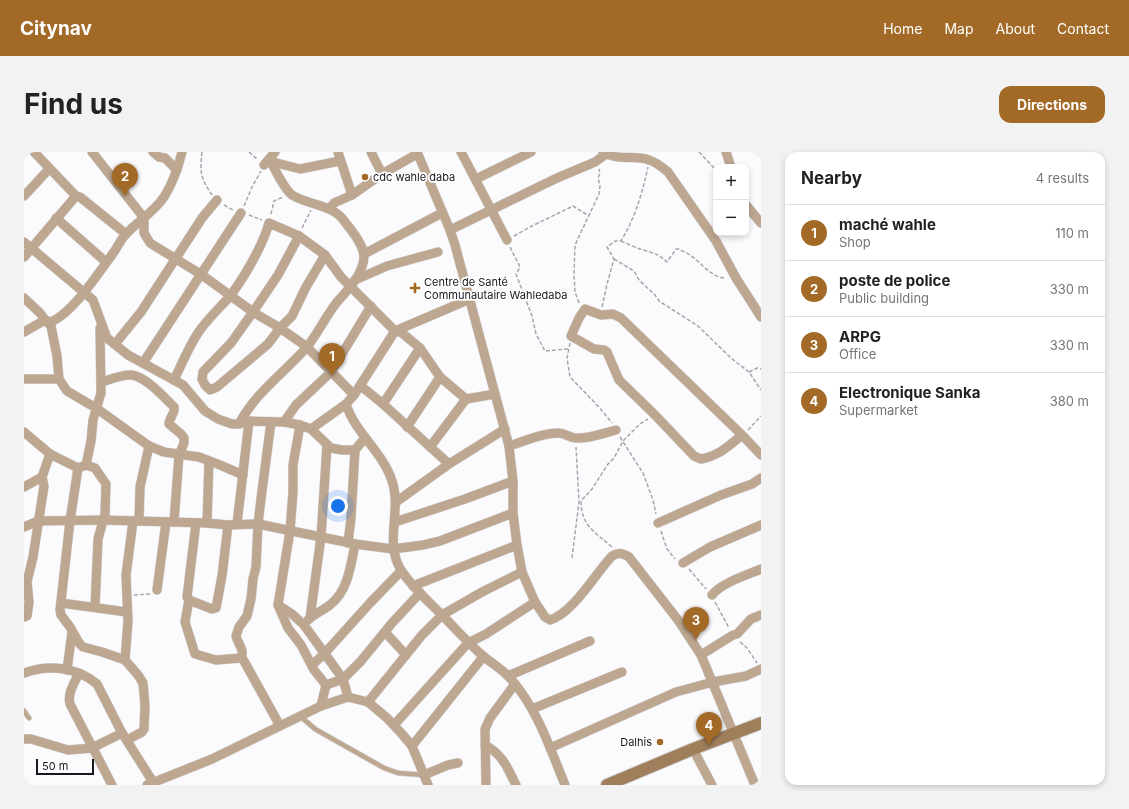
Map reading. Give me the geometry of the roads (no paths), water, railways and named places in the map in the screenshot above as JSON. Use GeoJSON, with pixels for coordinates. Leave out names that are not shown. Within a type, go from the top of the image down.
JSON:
{"type":"FeatureCollection","features":[{"type":"Feature","properties":{"kind":"main road"},"geometry":{"type":"LineString","coordinates":[[614,784],[693,749],[761,723]]}},
{"type":"Feature","properties":{"kind":"street"},"geometry":{"type":"LineString","coordinates":[[34,152],[76,196],[80,197],[126,234]]}},
{"type":"Feature","properties":{"kind":"street"},"geometry":{"type":"LineString","coordinates":[[92,152],[144,218],[144,233],[147,239],[175,259],[202,275],[253,312],[280,328],[307,347],[354,395]]}},
{"type":"Feature","properties":{"kind":"street"},"geometry":{"type":"LineString","coordinates":[[154,152],[165,158],[177,170]]}},
{"type":"Feature","properties":{"kind":"street"},"geometry":{"type":"LineString","coordinates":[[24,332],[45,320],[51,322],[68,311],[126,234],[163,198],[177,170],[182,152]]}},
{"type":"Feature","properties":{"kind":"street"},"geometry":{"type":"LineString","coordinates":[[268,162],[275,152]]}},
{"type":"Feature","properties":{"kind":"street"},"geometry":{"type":"LineString","coordinates":[[371,152],[382,174]]}},
{"type":"Feature","properties":{"kind":"street"},"geometry":{"type":"LineString","coordinates":[[462,152],[507,240]]}},
{"type":"Feature","properties":{"kind":"street"},"geometry":{"type":"LineString","coordinates":[[476,179],[531,152]]}},
{"type":"Feature","properties":{"kind":"street"},"geometry":{"type":"LineString","coordinates":[[726,152],[730,164]]}},
{"type":"Feature","properties":{"kind":"street"},"geometry":{"type":"LineString","coordinates":[[330,208],[334,203],[352,195],[382,174],[417,153],[450,230],[470,299],[494,394],[505,429],[509,446],[513,480],[513,514],[517,545],[522,572],[535,602],[544,617],[550,620],[555,618],[574,603],[612,556],[618,553],[629,557],[678,620],[701,655],[755,785]]}},
{"type":"Feature","properties":{"kind":"street"},"geometry":{"type":"LineString","coordinates":[[450,230],[557,178],[595,162],[604,153],[614,157],[644,158],[660,166],[673,179],[716,241],[736,278],[761,317]]}},
{"type":"Feature","properties":{"kind":"street"},"geometry":{"type":"LineString","coordinates":[[268,162],[300,169],[339,156],[352,195]]}},
{"type":"Feature","properties":{"kind":"street"},"geometry":{"type":"LineString","coordinates":[[239,424],[245,412],[267,387],[307,347],[337,303],[353,284],[363,264],[364,254],[361,246],[344,219],[330,208],[292,195],[286,189],[268,162]]}},
{"type":"Feature","properties":{"kind":"street"},"geometry":{"type":"LineString","coordinates":[[24,196],[49,169]]}},
{"type":"Feature","properties":{"kind":"street"},"geometry":{"type":"LineString","coordinates":[[24,258],[27,245],[56,218],[76,196]]}},
{"type":"Feature","properties":{"kind":"street"},"geometry":{"type":"LineString","coordinates":[[115,344],[141,312],[202,218],[217,200]]}},
{"type":"Feature","properties":{"kind":"street"},"geometry":{"type":"LineString","coordinates":[[749,209],[761,223]]}},
{"type":"Feature","properties":{"kind":"street"},"geometry":{"type":"LineString","coordinates":[[364,254],[442,212]]}},
{"type":"Feature","properties":{"kind":"street"},"geometry":{"type":"LineString","coordinates":[[143,363],[202,275],[241,213]]}},
{"type":"Feature","properties":{"kind":"street"},"geometry":{"type":"LineString","coordinates":[[56,218],[106,262]]}},
{"type":"Feature","properties":{"kind":"street"},"geometry":{"type":"LineString","coordinates":[[174,380],[197,334],[211,316],[230,296],[245,272],[266,232],[269,223],[299,236],[325,255],[395,331],[402,333],[420,348],[440,377],[466,399]]}},
{"type":"Feature","properties":{"kind":"street"},"geometry":{"type":"LineString","coordinates":[[299,236],[278,275],[253,312],[230,343],[203,372],[202,379],[210,390],[217,387],[268,344],[280,328],[292,316],[306,287],[325,255]]}},
{"type":"Feature","properties":{"kind":"street"},"geometry":{"type":"LineString","coordinates":[[27,245],[93,300],[107,338],[128,355],[182,385],[205,411],[218,419],[232,424],[239,424],[249,421],[284,422],[300,425],[311,429],[327,445],[335,450],[355,450]]}},
{"type":"Feature","properties":{"kind":"street"},"geometry":{"type":"LineString","coordinates":[[353,284],[386,266],[438,252]]}},
{"type":"Feature","properties":{"kind":"street"},"geometry":{"type":"LineString","coordinates":[[24,298],[51,326],[59,379],[67,391],[96,408],[150,446],[164,452],[199,457],[243,475]]}},
{"type":"Feature","properties":{"kind":"street"},"geometry":{"type":"LineString","coordinates":[[311,429],[346,404],[354,395],[395,331],[470,299]]}},
{"type":"Feature","properties":{"kind":"street"},"geometry":{"type":"LineString","coordinates":[[284,422],[302,399],[331,372],[371,306]]}},
{"type":"Feature","properties":{"kind":"street"},"geometry":{"type":"LineString","coordinates":[[742,435],[720,453],[701,459],[694,456],[619,380],[607,352],[604,350],[594,350],[571,336],[585,309],[601,315],[613,314],[621,318],[742,435],[761,455]]}},
{"type":"Feature","properties":{"kind":"street"},"geometry":{"type":"LineString","coordinates":[[24,738],[68,750],[92,748],[124,736],[142,732],[144,729],[146,706],[143,683],[125,660],[83,647],[79,644],[70,627],[61,616],[60,610],[70,521],[96,408],[101,393],[100,320]]}},
{"type":"Feature","properties":{"kind":"street"},"geometry":{"type":"LineString","coordinates":[[383,404],[420,348]]}},
{"type":"Feature","properties":{"kind":"street"},"geometry":{"type":"LineString","coordinates":[[149,384],[157,370]]}},
{"type":"Feature","properties":{"kind":"street"},"geometry":{"type":"LineString","coordinates":[[102,382],[123,376],[132,375],[140,377],[166,398],[174,407],[174,413],[169,420],[169,424],[184,438],[157,590]]}},
{"type":"Feature","properties":{"kind":"street"},"geometry":{"type":"LineString","coordinates":[[407,426],[440,377]]}},
{"type":"Feature","properties":{"kind":"street"},"geometry":{"type":"LineString","coordinates":[[24,379],[59,379]]}},
{"type":"Feature","properties":{"kind":"street"},"geometry":{"type":"LineString","coordinates":[[361,386],[449,464]]}},
{"type":"Feature","properties":{"kind":"street"},"geometry":{"type":"LineString","coordinates":[[430,447],[466,399],[494,394]]}},
{"type":"Feature","properties":{"kind":"street"},"geometry":{"type":"LineString","coordinates":[[346,404],[353,421],[386,467],[392,480],[396,502],[393,549],[395,559],[401,571],[420,594],[468,643],[483,657],[508,676],[515,684],[532,709],[565,785]]}},
{"type":"Feature","properties":{"kind":"street"},"geometry":{"type":"LineString","coordinates":[[189,600],[212,609],[216,608],[243,475],[249,421]]}},
{"type":"Feature","properties":{"kind":"street"},"geometry":{"type":"LineString","coordinates":[[271,422],[258,524],[256,567],[251,599],[247,616],[239,627],[236,636],[243,654],[241,658],[280,726]]}},
{"type":"Feature","properties":{"kind":"street"},"geometry":{"type":"LineString","coordinates":[[300,425],[293,465],[293,492],[290,530],[278,605],[288,628],[302,645],[318,677],[326,685]]}},
{"type":"Feature","properties":{"kind":"street"},"geometry":{"type":"LineString","coordinates":[[396,502],[449,464],[505,429]]}},
{"type":"Feature","properties":{"kind":"street"},"geometry":{"type":"LineString","coordinates":[[509,446],[530,439],[558,433],[566,434],[574,438],[582,438],[616,430]]}},
{"type":"Feature","properties":{"kind":"street"},"geometry":{"type":"LineString","coordinates":[[24,432],[33,438],[50,454],[82,467],[95,468],[106,484],[105,514],[98,539],[95,607]]}},
{"type":"Feature","properties":{"kind":"street"},"geometry":{"type":"LineString","coordinates":[[24,443],[33,438]]}},
{"type":"Feature","properties":{"kind":"street"},"geometry":{"type":"LineString","coordinates":[[307,621],[331,604],[340,595],[349,572],[355,450],[365,438]]}},
{"type":"Feature","properties":{"kind":"street"},"geometry":{"type":"LineString","coordinates":[[327,445],[321,537],[307,621],[324,654],[343,679],[348,697]]}},
{"type":"Feature","properties":{"kind":"street"},"geometry":{"type":"LineString","coordinates":[[125,660],[127,612],[126,575],[136,521],[140,486],[150,446]]}},
{"type":"Feature","properties":{"kind":"street"},"geometry":{"type":"LineString","coordinates":[[24,617],[28,614],[29,602],[27,582],[33,557],[44,486],[42,477],[50,454]]}},
{"type":"Feature","properties":{"kind":"street"},"geometry":{"type":"LineString","coordinates":[[208,523],[210,461]]}},
{"type":"Feature","properties":{"kind":"street"},"geometry":{"type":"LineString","coordinates":[[24,487],[42,477]]}},
{"type":"Feature","properties":{"kind":"street"},"geometry":{"type":"LineString","coordinates":[[658,523],[721,495],[752,484],[761,478]]}},
{"type":"Feature","properties":{"kind":"street"},"geometry":{"type":"LineString","coordinates":[[394,522],[441,508],[513,480]]}},
{"type":"Feature","properties":{"kind":"street"},"geometry":{"type":"LineString","coordinates":[[24,527],[38,521],[103,520],[258,524],[351,543],[393,549],[440,541],[513,514]]}},
{"type":"Feature","properties":{"kind":"street"},"geometry":{"type":"LineString","coordinates":[[196,523],[187,597],[189,600],[185,622],[195,654],[216,660],[241,658]]}},
{"type":"Feature","properties":{"kind":"street"},"geometry":{"type":"LineString","coordinates":[[683,563],[710,548],[761,525]]}},
{"type":"Feature","properties":{"kind":"street"},"geometry":{"type":"LineString","coordinates":[[414,586],[517,545]]}},
{"type":"Feature","properties":{"kind":"street"},"geometry":{"type":"LineString","coordinates":[[712,595],[721,587],[761,569]]}},
{"type":"Feature","properties":{"kind":"street"},"geometry":{"type":"LineString","coordinates":[[312,665],[401,571]]}},
{"type":"Feature","properties":{"kind":"street"},"geometry":{"type":"LineString","coordinates":[[368,702],[422,635],[442,615],[482,592],[522,572]]}},
{"type":"Feature","properties":{"kind":"street"},"geometry":{"type":"LineString","coordinates":[[326,685],[343,679],[361,662],[385,632],[420,594]]}},
{"type":"Feature","properties":{"kind":"street"},"geometry":{"type":"LineString","coordinates":[[394,725],[468,643],[486,634],[535,602]]}},
{"type":"Feature","properties":{"kind":"street"},"geometry":{"type":"LineString","coordinates":[[60,603],[127,612]]}},
{"type":"Feature","properties":{"kind":"street"},"geometry":{"type":"LineString","coordinates":[[278,605],[307,621]]}},
{"type":"Feature","properties":{"kind":"street"},"geometry":{"type":"LineString","coordinates":[[701,655],[737,634],[751,619],[761,614]]}},
{"type":"Feature","properties":{"kind":"street"},"geometry":{"type":"LineString","coordinates":[[67,670],[72,632]]}},
{"type":"Feature","properties":{"kind":"street"},"geometry":{"type":"LineString","coordinates":[[385,632],[406,655]]}},
{"type":"Feature","properties":{"kind":"street"},"geometry":{"type":"LineString","coordinates":[[508,676],[590,641]]}},
{"type":"Feature","properties":{"kind":"street"},"geometry":{"type":"LineString","coordinates":[[412,746],[483,657]]}},
{"type":"Feature","properties":{"kind":"street"},"geometry":{"type":"LineString","coordinates":[[24,673],[49,668],[67,670],[90,678],[97,684],[150,784],[212,759],[321,706],[348,697],[368,702],[394,725],[412,746],[428,785]]}},
{"type":"Feature","properties":{"kind":"street"},"geometry":{"type":"LineString","coordinates":[[550,748],[676,692],[713,682],[746,676],[761,669]]}},
{"type":"Feature","properties":{"kind":"street"},"geometry":{"type":"LineString","coordinates":[[532,709],[622,672]]}},
{"type":"Feature","properties":{"kind":"street"},"geometry":{"type":"LineString","coordinates":[[79,673],[68,699],[72,710],[112,785]]}},
{"type":"Feature","properties":{"kind":"street"},"geometry":{"type":"LineString","coordinates":[[486,785],[486,728],[490,718],[515,684]]}},
{"type":"Feature","properties":{"kind":"street"},"geometry":{"type":"LineString","coordinates":[[321,706],[326,685]]}},
{"type":"Feature","properties":{"kind":"street"},"geometry":{"type":"LineString","coordinates":[[485,745],[500,756],[516,785]]}},
{"type":"Feature","properties":{"kind":"street"},"geometry":{"type":"LineString","coordinates":[[693,749],[712,785]]}},
{"type":"Feature","properties":{"kind":"street"},"geometry":{"type":"LineString","coordinates":[[424,775],[448,765],[458,763]]}},
{"type":"Feature","properties":{"kind":"lane"},"geometry":{"type":"LineString","coordinates":[[24,711],[29,718]]}},
{"type":"Feature","properties":{"kind":"lane"},"geometry":{"type":"LineString","coordinates":[[300,716],[315,729],[384,768],[398,773],[424,775]]}},
{"type":"Feature","properties":{"kind":"place","name":"cdc wahle daba"},"geometry":{"type":"Point","coordinates":[365,177]}},
{"type":"Feature","properties":{"kind":"place","name":"poste de police"},"geometry":{"type":"Point","coordinates":[125,196]}},
{"type":"Feature","properties":{"kind":"place","name":"Centre de Santé Communautaire Wahledaba"},"geometry":{"type":"Point","coordinates":[415,288]}},
{"type":"Feature","properties":{"kind":"place","name":"maché wahle"},"geometry":{"type":"Point","coordinates":[332,376]}},
{"type":"Feature","properties":{"kind":"place","name":"ARPG"},"geometry":{"type":"Point","coordinates":[696,640]}},
{"type":"Feature","properties":{"kind":"place","name":"Dalhis"},"geometry":{"type":"Point","coordinates":[660,742]}},
{"type":"Feature","properties":{"kind":"place","name":"Electronique Sanka"},"geometry":{"type":"Point","coordinates":[709,745]}}]}
